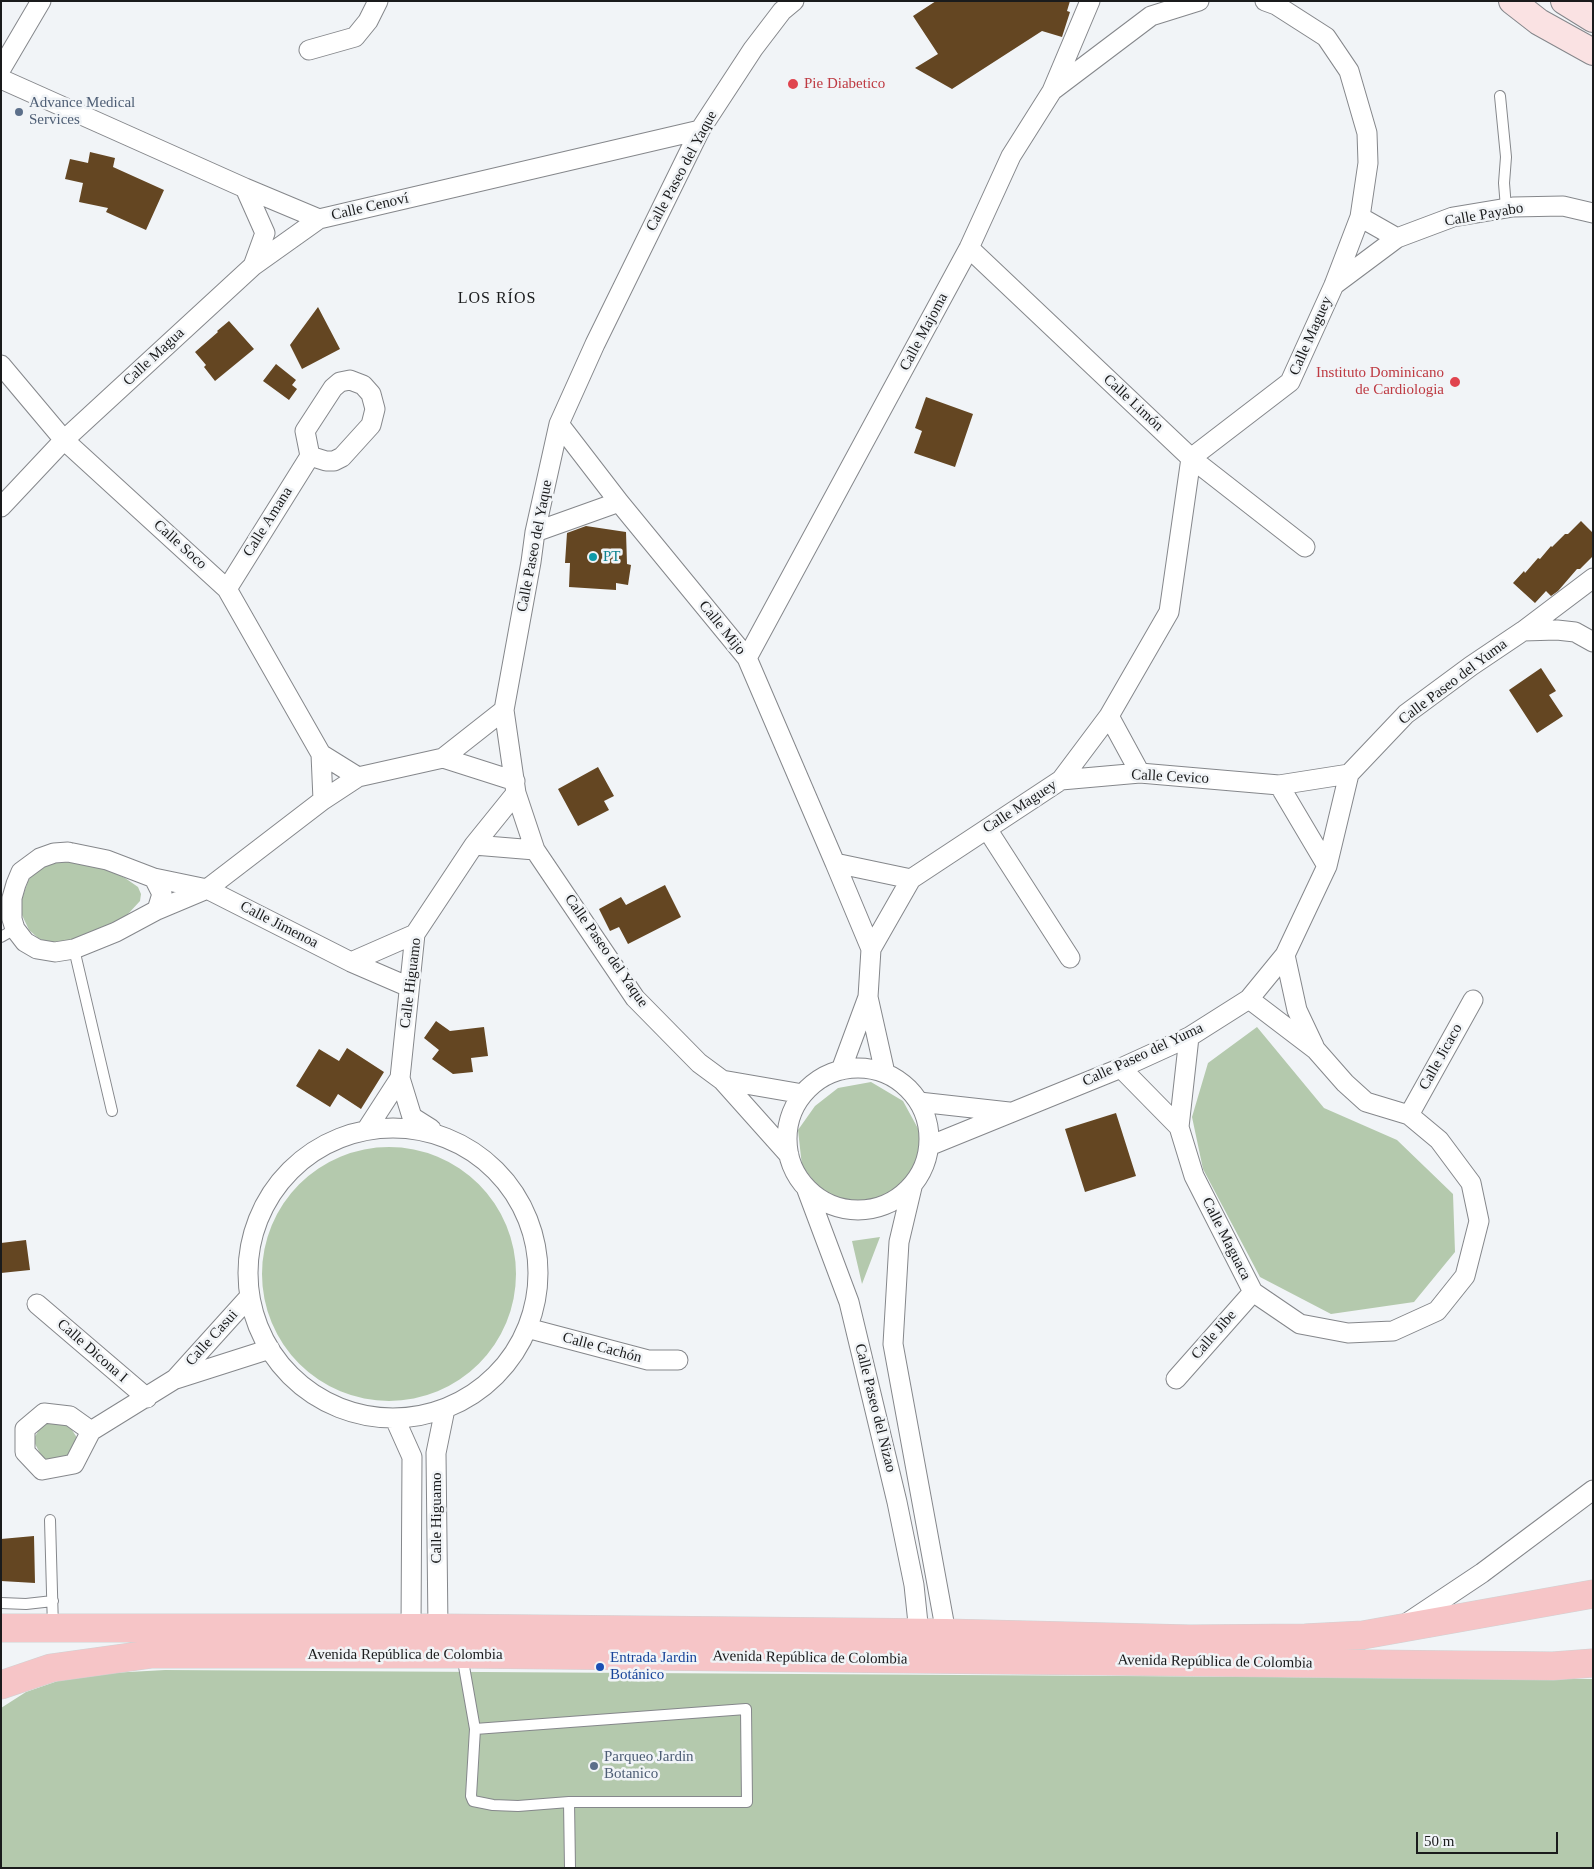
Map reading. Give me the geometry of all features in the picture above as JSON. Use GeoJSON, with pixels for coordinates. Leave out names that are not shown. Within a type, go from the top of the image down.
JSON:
{"type":"FeatureCollection","features":[{"type":"Feature","properties":{"kind":"main road"},"geometry":{"type":"LineString","coordinates":[[1512,1],[1539,22],[1593,52]]}},
{"type":"Feature","properties":{"kind":"main road"},"geometry":{"type":"LineString","coordinates":[[1564,1],[1593,18]]}},
{"type":"Feature","properties":{"kind":"main road","name":"Avenida República de Colombia"},"geometry":{"type":"LineString","coordinates":[[1,1628],[424,1628],[946,1633],[1190,1639],[1295,1638],[1363,1636],[1587,1600]]}},
{"type":"Feature","properties":{"kind":"main road"},"geometry":{"type":"LineString","coordinates":[[1553,1666],[1585,1651],[1593,1641]]}},
{"type":"Feature","properties":{"kind":"main road","name":"Avenida República de Colombia"},"geometry":{"type":"LineString","coordinates":[[5,1686],[51,1668],[152,1654],[462,1654],[1553,1666],[1593,1663]]}},
{"type":"Feature","properties":{"kind":"street"},"geometry":{"type":"LineString","coordinates":[[1,69],[41,1]]}},
{"type":"Feature","properties":{"kind":"street"},"geometry":{"type":"LineString","coordinates":[[309,50],[355,37],[368,21],[378,1]]}},
{"type":"Feature","properties":{"kind":"street","name":"Calle Paseo del Yaque"},"geometry":{"type":"LineString","coordinates":[[789,1155],[722,1080],[699,1063],[635,998],[535,850],[516,787],[504,710],[535,532],[559,424],[595,344],[700,130],[753,49],[782,11],[794,1]]}},
{"type":"Feature","properties":{"kind":"street","name":"Calle Majoma"},"geometry":{"type":"LineString","coordinates":[[747,658],[970,248],[1012,156],[1052,91],[1090,1]]}},
{"type":"Feature","properties":{"kind":"street"},"geometry":{"type":"LineString","coordinates":[[1052,91],[1151,16],[1199,1]]}},
{"type":"Feature","properties":{"kind":"street","name":"Calle Maguey"},"geometry":{"type":"LineString","coordinates":[[885,1073],[868,997],[871,949],[911,879],[1061,780],[1109,716],[1169,612],[1191,458],[1290,382],[1334,285],[1360,217],[1368,163],[1367,134],[1349,71],[1326,37],[1276,5],[1265,1]]}},
{"type":"Feature","properties":{"kind":"street","name":"Calle Cenoví"},"geometry":{"type":"LineString","coordinates":[[1,79],[319,219],[700,130]]}},
{"type":"Feature","properties":{"kind":"street"},"geometry":{"type":"LineString","coordinates":[[245,188],[265,233],[253,266]]}},
{"type":"Feature","properties":{"kind":"street","name":"Calle Payabo"},"geometry":{"type":"LineString","coordinates":[[1334,285],[1397,238],[1453,217],[1506,208],[1563,206],[1593,213]]}},
{"type":"Feature","properties":{"kind":"street"},"geometry":{"type":"LineString","coordinates":[[1360,217],[1397,238]]}},
{"type":"Feature","properties":{"kind":"street","name":"Calle Magua"},"geometry":{"type":"LineString","coordinates":[[1,508],[64,440],[253,266],[319,219]]}},
{"type":"Feature","properties":{"kind":"street","name":"Calle Limón"},"geometry":{"type":"LineString","coordinates":[[970,248],[1191,458],[1306,546]]}},
{"type":"Feature","properties":{"kind":"street","name":"Calle Soco"},"geometry":{"type":"LineString","coordinates":[[1,365],[64,440],[227,589],[321,754],[324,800]]}},
{"type":"Feature","properties":{"kind":"street","name":"Calle Mijo"},"geometry":{"type":"LineString","coordinates":[[559,424],[619,502],[747,658],[835,863]]}},
{"type":"Feature","properties":{"kind":"street","name":"Calle Amana"},"geometry":{"type":"LineString","coordinates":[[227,589],[310,456]]}},
{"type":"Feature","properties":{"kind":"street"},"geometry":{"type":"LineString","coordinates":[[535,532],[619,502]]}},
{"type":"Feature","properties":{"kind":"street","name":"Calle Paseo del Yuma"},"geometry":{"type":"LineString","coordinates":[[929,1146],[1121,1068],[1189,1037],[1249,999],[1285,955],[1326,866],[1349,774],[1406,714],[1471,666],[1523,631],[1593,578]]}},
{"type":"Feature","properties":{"kind":"street"},"geometry":{"type":"LineString","coordinates":[[1523,631],[1557,630],[1575,632],[1593,642]]}},
{"type":"Feature","properties":{"kind":"street"},"geometry":{"type":"LineString","coordinates":[[8,933],[38,949],[55,952],[74,949],[116,932],[156,910],[207,889],[324,800],[358,777],[443,758],[504,710]]}},
{"type":"Feature","properties":{"kind":"street"},"geometry":{"type":"LineString","coordinates":[[1109,716],[1140,773]]}},
{"type":"Feature","properties":{"kind":"street","name":"Calle Soco"},"geometry":{"type":"LineString","coordinates":[[321,754],[358,777]]}},
{"type":"Feature","properties":{"kind":"street"},"geometry":{"type":"LineString","coordinates":[[443,758],[516,787]]}},
{"type":"Feature","properties":{"kind":"street","name":"Calle Cevico"},"geometry":{"type":"LineString","coordinates":[[1061,780],[1140,773],[1279,785],[1349,774]]}},
{"type":"Feature","properties":{"kind":"street"},"geometry":{"type":"LineString","coordinates":[[1279,785],[1326,866]]}},
{"type":"Feature","properties":{"kind":"street","name":"Calle Higuamo"},"geometry":{"type":"LineString","coordinates":[[439,1134],[412,1117],[400,1078],[416,934],[474,845],[516,787]]}},
{"type":"Feature","properties":{"kind":"street"},"geometry":{"type":"LineString","coordinates":[[987,829],[1070,958]]}},
{"type":"Feature","properties":{"kind":"street"},"geometry":{"type":"LineString","coordinates":[[474,845],[535,850]]}},
{"type":"Feature","properties":{"kind":"street","name":"Calle Jimenoa"},"geometry":{"type":"LineString","coordinates":[[8,933],[16,884],[21,872],[40,858],[54,853],[68,852],[108,860],[154,878],[207,889],[351,962],[409,987]]}},
{"type":"Feature","properties":{"kind":"street"},"geometry":{"type":"LineString","coordinates":[[835,863],[911,879]]}},
{"type":"Feature","properties":{"kind":"street","name":"Calle Maguey"},"geometry":{"type":"LineString","coordinates":[[835,863],[871,949]]}},
{"type":"Feature","properties":{"kind":"street"},"geometry":{"type":"LineString","coordinates":[[154,878],[162,894],[156,910]]}},
{"type":"Feature","properties":{"kind":"street"},"geometry":{"type":"LineString","coordinates":[[351,962],[416,934]]}},
{"type":"Feature","properties":{"kind":"street"},"geometry":{"type":"LineString","coordinates":[[1285,955],[1297,1010],[1316,1050]]}},
{"type":"Feature","properties":{"kind":"street","name":"Calle Maguey"},"geometry":{"type":"LineString","coordinates":[[841,1070],[868,997]]}},
{"type":"Feature","properties":{"kind":"street","name":"Calle Maguaca"},"geometry":{"type":"LineString","coordinates":[[1189,1037],[1179,1127],[1194,1176],[1252,1292],[1300,1324],[1348,1334],[1393,1331],[1437,1311],[1465,1276],[1478,1220],[1471,1183],[1439,1140],[1409,1115],[1366,1102],[1345,1084],[1316,1050],[1249,999]]}},
{"type":"Feature","properties":{"kind":"street","name":"Calle Jicaco"},"geometry":{"type":"LineString","coordinates":[[1409,1115],[1473,1000]]}},
{"type":"Feature","properties":{"kind":"street"},"geometry":{"type":"LineString","coordinates":[[863,1068],[885,1073],[904,1085],[919,1102],[928,1123],[929,1146],[923,1168],[912,1187],[894,1201],[871,1210],[847,1210],[824,1202],[807,1190],[796,1173],[789,1155],[787,1134],[792,1112],[803,1094],[820,1078],[841,1070],[863,1068]]}},
{"type":"Feature","properties":{"kind":"street","name":"Calle Maguaca"},"geometry":{"type":"LineString","coordinates":[[1121,1068],[1179,1127]]}},
{"type":"Feature","properties":{"kind":"street","name":"Calle Higuamo"},"geometry":{"type":"LineString","coordinates":[[367,1129],[400,1078]]}},
{"type":"Feature","properties":{"kind":"street","name":"Calle Paseo del Yaque"},"geometry":{"type":"LineString","coordinates":[[722,1080],[803,1094]]}},
{"type":"Feature","properties":{"kind":"street","name":"Calle Paseo del Yuma"},"geometry":{"type":"LineString","coordinates":[[919,1102],[1010,1112]]}},
{"type":"Feature","properties":{"kind":"street"},"geometry":{"type":"LineString","coordinates":[[403,1127],[439,1134],[469,1149],[496,1170],[516,1197],[524,1212],[530,1228],[537,1261],[536,1295],[527,1328],[508,1362],[480,1390],[445,1409],[421,1416],[395,1418],[358,1414],[323,1401],[293,1378],[270,1349],[257,1324],[250,1296],[250,1251],[263,1208],[289,1171],[325,1144],[367,1129],[403,1127]]}},
{"type":"Feature","properties":{"kind":"street","name":"Calle Paseo del Nizao"},"geometry":{"type":"LineString","coordinates":[[912,1187],[899,1242],[893,1344],[946,1633]]}},
{"type":"Feature","properties":{"kind":"street","name":"Calle Paseo del Nizao"},"geometry":{"type":"LineString","coordinates":[[807,1190],[849,1302],[897,1502],[914,1585],[919,1633]]}},
{"type":"Feature","properties":{"kind":"street","name":"Calle Jibe"},"geometry":{"type":"LineString","coordinates":[[1176,1379],[1252,1292]]}},
{"type":"Feature","properties":{"kind":"street","name":"Calle Casui"},"geometry":{"type":"LineString","coordinates":[[91,1431],[175,1379],[250,1296]]}},
{"type":"Feature","properties":{"kind":"street","name":"Calle Dicona I"},"geometry":{"type":"LineString","coordinates":[[37,1304],[147,1398]]}},
{"type":"Feature","properties":{"kind":"street","name":"Calle Cachón"},"geometry":{"type":"LineString","coordinates":[[527,1328],[648,1360],[678,1360]]}},
{"type":"Feature","properties":{"kind":"street","name":"Calle Casui"},"geometry":{"type":"LineString","coordinates":[[175,1379],[270,1349]]}},
{"type":"Feature","properties":{"kind":"street","name":"Calle Higuamo"},"geometry":{"type":"LineString","coordinates":[[424,1628],[436,1453],[445,1409]]}},
{"type":"Feature","properties":{"kind":"street","name":"Calle Higuamo"},"geometry":{"type":"LineString","coordinates":[[395,1418],[412,1457],[424,1628]]}},
{"type":"Feature","properties":{"kind":"street"},"geometry":{"type":"LineString","coordinates":[[1399,1629],[1482,1573],[1593,1490]]}},
{"type":"Feature","properties":{"kind":"lane"},"geometry":{"type":"LineString","coordinates":[[1500,96],[1506,157],[1504,183],[1506,208]]}},
{"type":"Feature","properties":{"kind":"lane"},"geometry":{"type":"LineString","coordinates":[[74,949],[112,1111]]}},
{"type":"Feature","properties":{"kind":"lane"},"geometry":{"type":"LineString","coordinates":[[50,1520],[53,1629]]}},
{"type":"Feature","properties":{"kind":"lane"},"geometry":{"type":"LineString","coordinates":[[1,1603],[26,1604],[53,1601]]}},
{"type":"Feature","properties":{"kind":"lane"},"geometry":{"type":"LineString","coordinates":[[462,1654],[476,1729],[471,1796],[473,1801],[493,1805],[518,1806],[569,1802],[747,1802],[746,1709],[476,1729]]}},
{"type":"Feature","properties":{"kind":"lane"},"geometry":{"type":"LineString","coordinates":[[569,1802],[570,1868]]}},
{"type":"Feature","properties":{"kind":"green space"},"geometry":{"type":"Polygon","coordinates":[[[52,861],[84,862],[108,870],[138,887],[141,894],[140,901],[128,914],[118,921],[68,943],[50,943],[38,938],[29,930],[22,915],[22,899],[28,881],[37,868],[52,861]]]}},
{"type":"Feature","properties":{"kind":"green space"},"geometry":{"type":"Polygon","coordinates":[[[1257,1027],[1324,1108],[1397,1140],[1453,1194],[1455,1252],[1414,1302],[1331,1314],[1260,1277],[1203,1169],[1192,1117],[1208,1063],[1257,1027]]]}},
{"type":"Feature","properties":{"kind":"green space"},"geometry":{"type":"Polygon","coordinates":[[[871,1082],[903,1101],[921,1134],[917,1175],[891,1195],[863,1208],[827,1198],[802,1166],[798,1130],[815,1106],[838,1088],[871,1082]]]}},
{"type":"Feature","properties":{"kind":"green space"},"geometry":{"type":"Polygon","coordinates":[[[389,1147],[414,1150],[438,1157],[449,1162],[479,1184],[501,1214],[506,1225],[513,1249],[516,1274],[513,1299],[506,1323],[501,1334],[479,1364],[449,1386],[438,1391],[414,1398],[389,1401],[364,1398],[340,1391],[329,1386],[299,1364],[277,1334],[272,1323],[265,1299],[262,1274],[265,1249],[272,1225],[277,1214],[299,1184],[329,1162],[340,1157],[364,1150],[389,1147]]]}},
{"type":"Feature","properties":{"kind":"green space"},"geometry":{"type":"Polygon","coordinates":[[[880,1237],[862,1284],[852,1241],[880,1237]]]}},
{"type":"Feature","properties":{"kind":"green space"},"geometry":{"type":"Polygon","coordinates":[[[44,1421],[67,1422],[79,1441],[67,1459],[43,1459],[33,1440],[44,1421]]]}},
{"type":"Feature","properties":{"kind":"green space"},"geometry":{"type":"Polygon","coordinates":[[[165,1670],[1593,1679],[1593,1868],[1,1868],[1,1708],[26,1692],[75,1675],[165,1670]]]}},
{"type":"Feature","properties":{"kind":"building"},"geometry":{"type":"Polygon","coordinates":[[[936,1],[1070,1],[1067,11],[1070,12],[1062,37],[1042,31],[952,89],[915,68],[938,54],[913,16],[936,1]]]}},
{"type":"Feature","properties":{"kind":"building"},"geometry":{"type":"Polygon","coordinates":[[[90,152],[115,158],[113,167],[164,190],[146,230],[106,212],[108,208],[79,202],[83,183],[65,179],[70,159],[88,163],[90,152]]]}},
{"type":"Feature","properties":{"kind":"building"},"geometry":{"type":"Polygon","coordinates":[[[318,307],[340,349],[302,369],[290,345],[318,307]]]}},
{"type":"Feature","properties":{"kind":"building"},"geometry":{"type":"Polygon","coordinates":[[[229,321],[254,349],[215,381],[204,367],[206,365],[195,352],[229,321]]]}},
{"type":"Feature","properties":{"kind":"building"},"geometry":{"type":"Polygon","coordinates":[[[276,364],[296,380],[292,385],[297,389],[289,400],[263,381],[276,364]]]}},
{"type":"Feature","properties":{"kind":"building"},"geometry":{"type":"Polygon","coordinates":[[[926,397],[973,414],[955,467],[914,453],[922,431],[915,428],[926,397]]]}},
{"type":"Feature","properties":{"kind":"building"},"geometry":{"type":"Polygon","coordinates":[[[1581,521],[1593,533],[1593,556],[1580,569],[1577,569],[1558,591],[1551,596],[1546,591],[1535,603],[1513,583],[1538,558],[1540,559],[1551,546],[1565,534],[1568,534],[1581,521]]]}},
{"type":"Feature","properties":{"kind":"building","name":"PT"},"geometry":{"type":"Polygon","coordinates":[[[586,526],[626,532],[627,564],[631,565],[628,585],[616,583],[616,590],[569,587],[570,563],[565,563],[567,533],[586,526]]]}},
{"type":"Feature","properties":{"kind":"building"},"geometry":{"type":"Polygon","coordinates":[[[1541,668],[1556,691],[1549,695],[1563,716],[1537,733],[1509,690],[1541,668]]]}},
{"type":"Feature","properties":{"kind":"building"},"geometry":{"type":"Polygon","coordinates":[[[598,767],[614,796],[604,801],[609,810],[578,826],[558,789],[598,767]]]}},
{"type":"Feature","properties":{"kind":"building"},"geometry":{"type":"Polygon","coordinates":[[[665,885],[681,917],[628,944],[619,927],[610,931],[599,909],[621,897],[626,905],[665,885]]]}},
{"type":"Feature","properties":{"kind":"building"},"geometry":{"type":"Polygon","coordinates":[[[436,1021],[450,1031],[484,1027],[488,1056],[471,1058],[473,1072],[453,1074],[432,1059],[439,1050],[424,1038],[436,1021]]]}},
{"type":"Feature","properties":{"kind":"building"},"geometry":{"type":"Polygon","coordinates":[[[347,1048],[384,1072],[361,1109],[338,1094],[330,1107],[296,1086],[319,1049],[339,1061],[347,1048]]]}},
{"type":"Feature","properties":{"kind":"building"},"geometry":{"type":"Polygon","coordinates":[[[1116,1113],[1136,1176],[1085,1192],[1065,1129],[1116,1113]]]}},
{"type":"Feature","properties":{"kind":"building"},"geometry":{"type":"Polygon","coordinates":[[[26,1240],[30,1270],[1,1273],[1,1243],[26,1240]]]}},
{"type":"Feature","properties":{"kind":"building"},"geometry":{"type":"Polygon","coordinates":[[[34,1536],[35,1583],[1,1581],[1,1539],[34,1536]]]}},
{"type":"Feature","properties":{"kind":"place","name":"Pie Diabetico"},"geometry":{"type":"Point","coordinates":[793,84]}},
{"type":"Feature","properties":{"kind":"place","name":"Advance Medical Services"},"geometry":{"type":"Point","coordinates":[19,112]}},
{"type":"Feature","properties":{"kind":"place","name":"Instituto Dominicano de Cardiologia"},"geometry":{"type":"Point","coordinates":[1455,382]}},
{"type":"Feature","properties":{"kind":"place","name":"PT"},"geometry":{"type":"Point","coordinates":[593,557]}},
{"type":"Feature","properties":{"kind":"place","name":"Entrada Jardin Botánico"},"geometry":{"type":"Point","coordinates":[600,1667]}},
{"type":"Feature","properties":{"kind":"place","name":"Parqueo Jardin Botanico"},"geometry":{"type":"Point","coordinates":[594,1766]}},
{"type":"Feature","properties":{"kind":"district","name":"LOS RÍOS"},"geometry":{"type":"Point","coordinates":[497,299]}}]}
